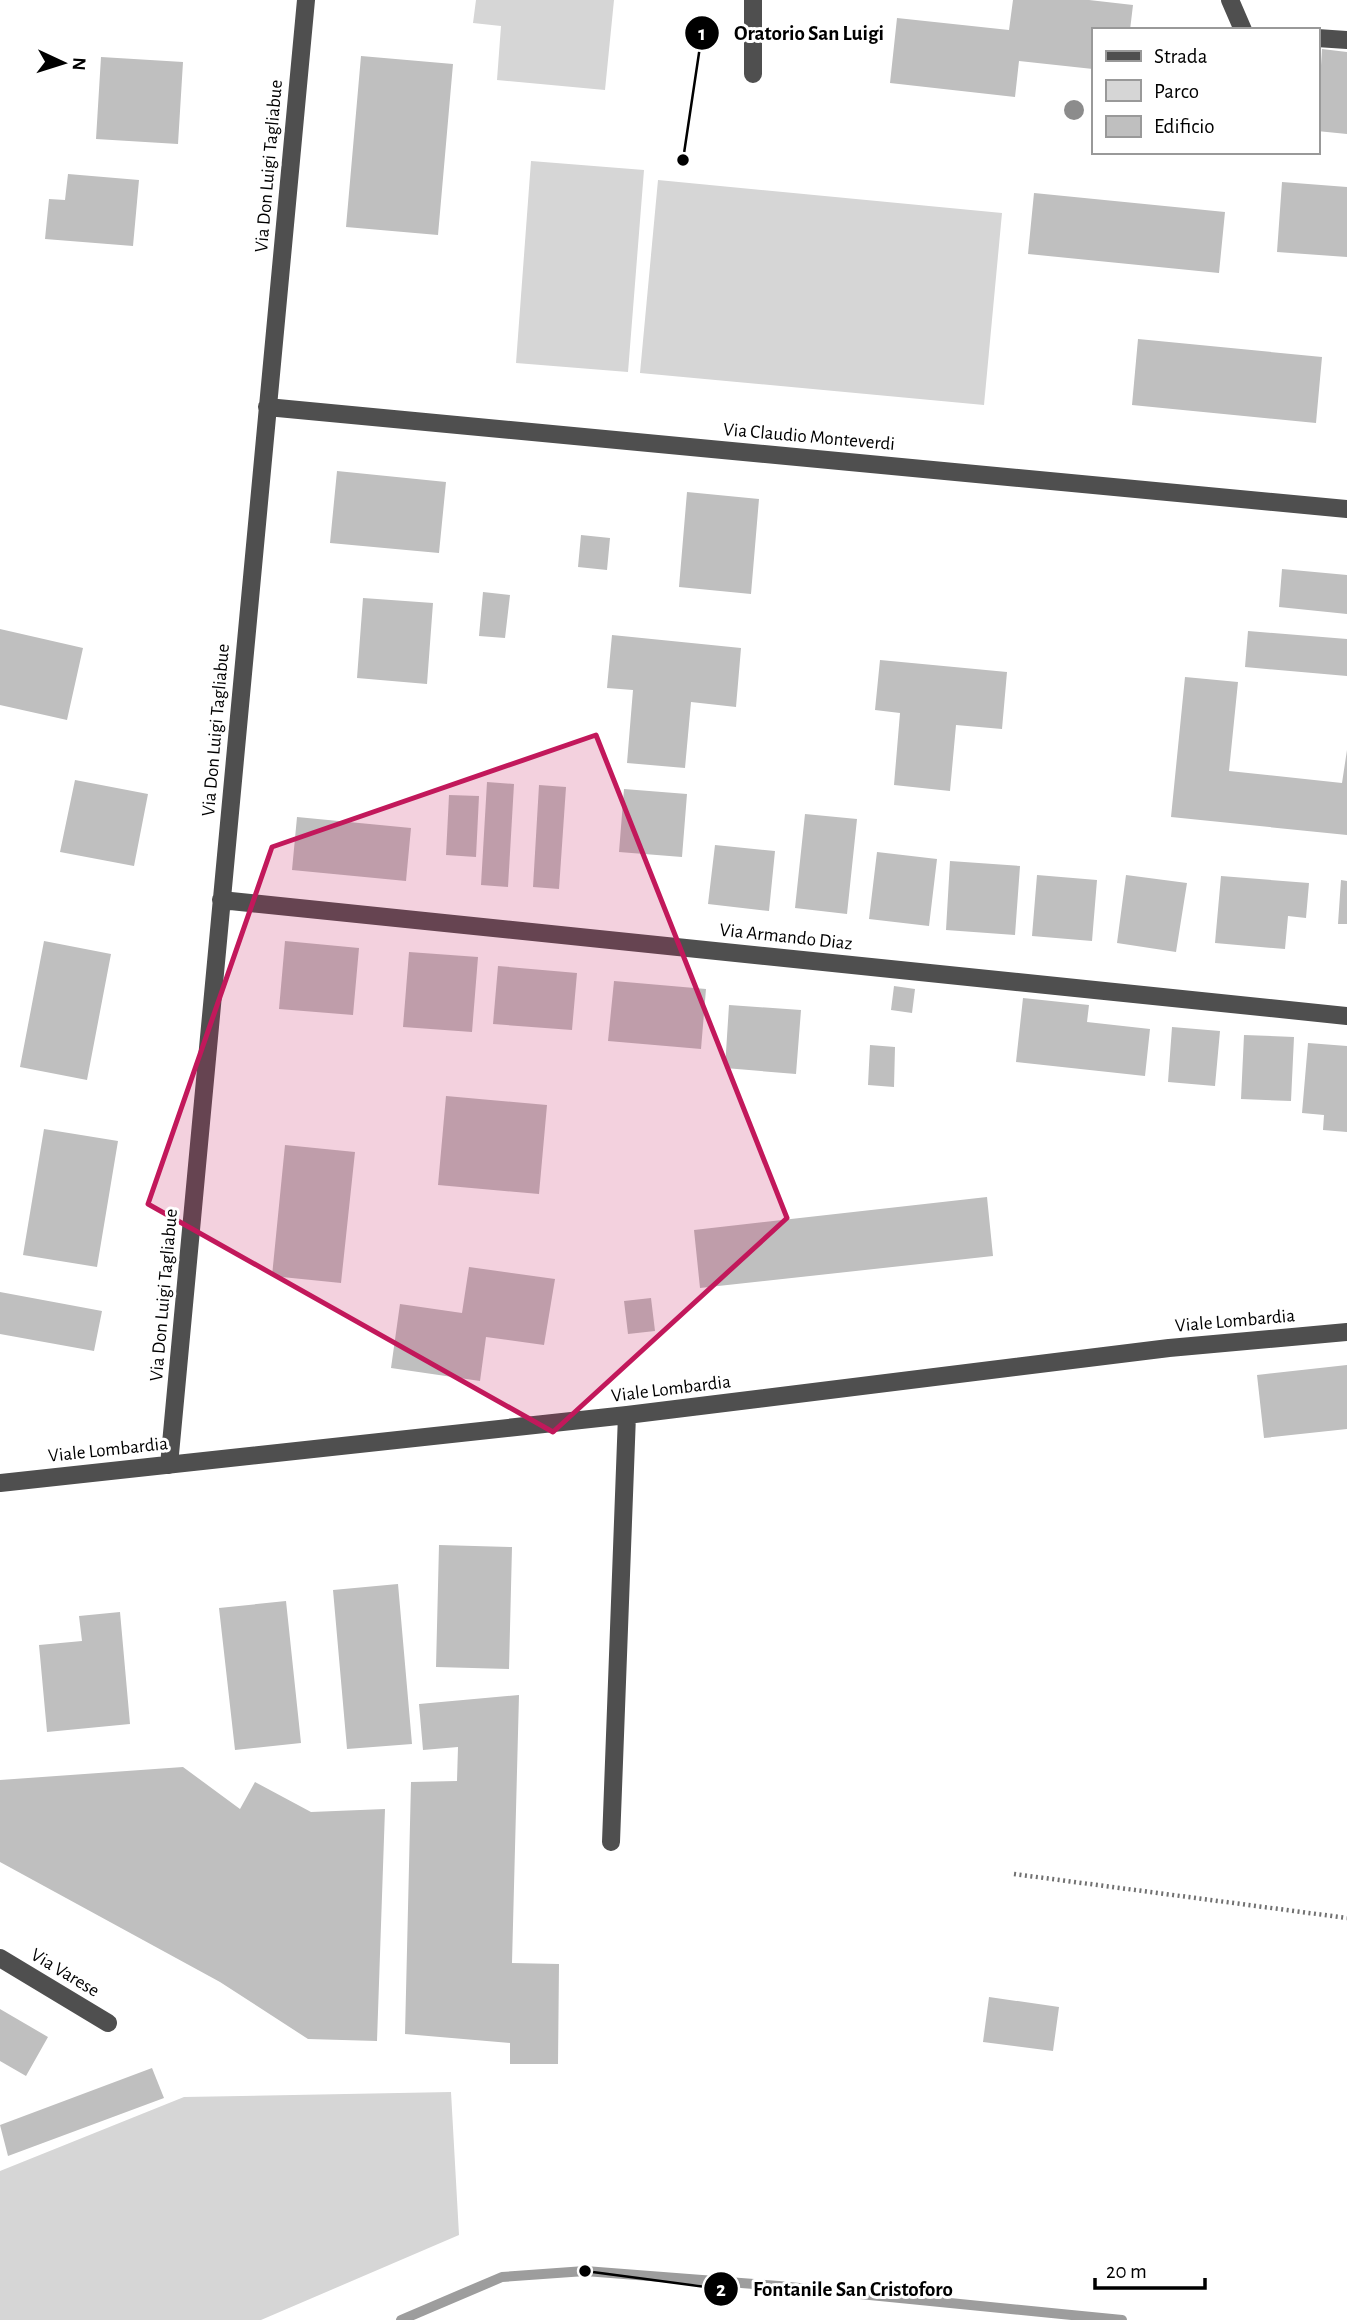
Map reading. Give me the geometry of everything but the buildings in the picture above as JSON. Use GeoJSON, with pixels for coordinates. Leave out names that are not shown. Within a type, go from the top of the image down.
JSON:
{"type":"FeatureCollection","features":[{"type":"Feature","properties":{"kind":"street","name":"Via Don Luigi Tagliabue"},"geometry":{"type":"LineString","coordinates":[[170,1465],[306,0]]}},
{"type":"Feature","properties":{"kind":"street"},"geometry":{"type":"LineString","coordinates":[[753,74],[754,0]]}},
{"type":"Feature","properties":{"kind":"street"},"geometry":{"type":"LineString","coordinates":[[1230,0],[1242,28]]}},
{"type":"Feature","properties":{"kind":"street"},"geometry":{"type":"LineString","coordinates":[[1319,38],[1347,40]]}},
{"type":"Feature","properties":{"kind":"street","name":"Via Claudio Monteverdi"},"geometry":{"type":"LineString","coordinates":[[267,407],[1347,509]]}},
{"type":"Feature","properties":{"kind":"street","name":"Via Armando Diaz"},"geometry":{"type":"LineString","coordinates":[[221,900],[1347,1016]]}},
{"type":"Feature","properties":{"kind":"street","name":"Viale Lombardia"},"geometry":{"type":"LineString","coordinates":[[0,1483],[627,1415],[1170,1348],[1347,1332]]}},
{"type":"Feature","properties":{"kind":"street"},"geometry":{"type":"LineString","coordinates":[[611,1842],[627,1415]]}},
{"type":"Feature","properties":{"kind":"street","name":"Via Varese"},"geometry":{"type":"LineString","coordinates":[[0,1958],[108,2023]]}},
{"type":"Feature","properties":{"kind":"path"},"geometry":{"type":"LineString","coordinates":[[1014,1874],[1347,1918]]}},
{"type":"Feature","properties":{"kind":"highlighted area"},"geometry":{"type":"Polygon","coordinates":[[[596,735],[787,1218],[553,1432],[148,1204],[272,847],[596,735]]]}},
{"type":"Feature","properties":{"kind":"green space"},"geometry":{"type":"Polygon","coordinates":[[[476,0],[614,0],[605,90],[497,80],[501,26],[473,23],[476,0]]]}},
{"type":"Feature","properties":{"kind":"green space"},"geometry":{"type":"Polygon","coordinates":[[[531,161],[644,170],[628,372],[516,363],[531,161]]]}},
{"type":"Feature","properties":{"kind":"green space"},"geometry":{"type":"Polygon","coordinates":[[[658,180],[1002,213],[984,405],[640,373],[658,180]]]}},
{"type":"Feature","properties":{"kind":"green space"},"geometry":{"type":"Polygon","coordinates":[[[451,2092],[459,2235],[261,2320],[0,2320],[0,2171],[184,2097],[451,2092]]]}},
{"type":"Feature","properties":{"kind":"waterway"},"geometry":{"type":"LineString","coordinates":[[401,2320],[502,2277],[585,2271],[779,2286],[1122,2320]]}},
{"type":"Feature","properties":{"kind":"place","name":"Oratorio San Luigi"},"geometry":{"type":"Point","coordinates":[683,160]}},
{"type":"Feature","properties":{"kind":"place","name":"Fontanile San Cristoforo"},"geometry":{"type":"Point","coordinates":[585,2271]}}]}
